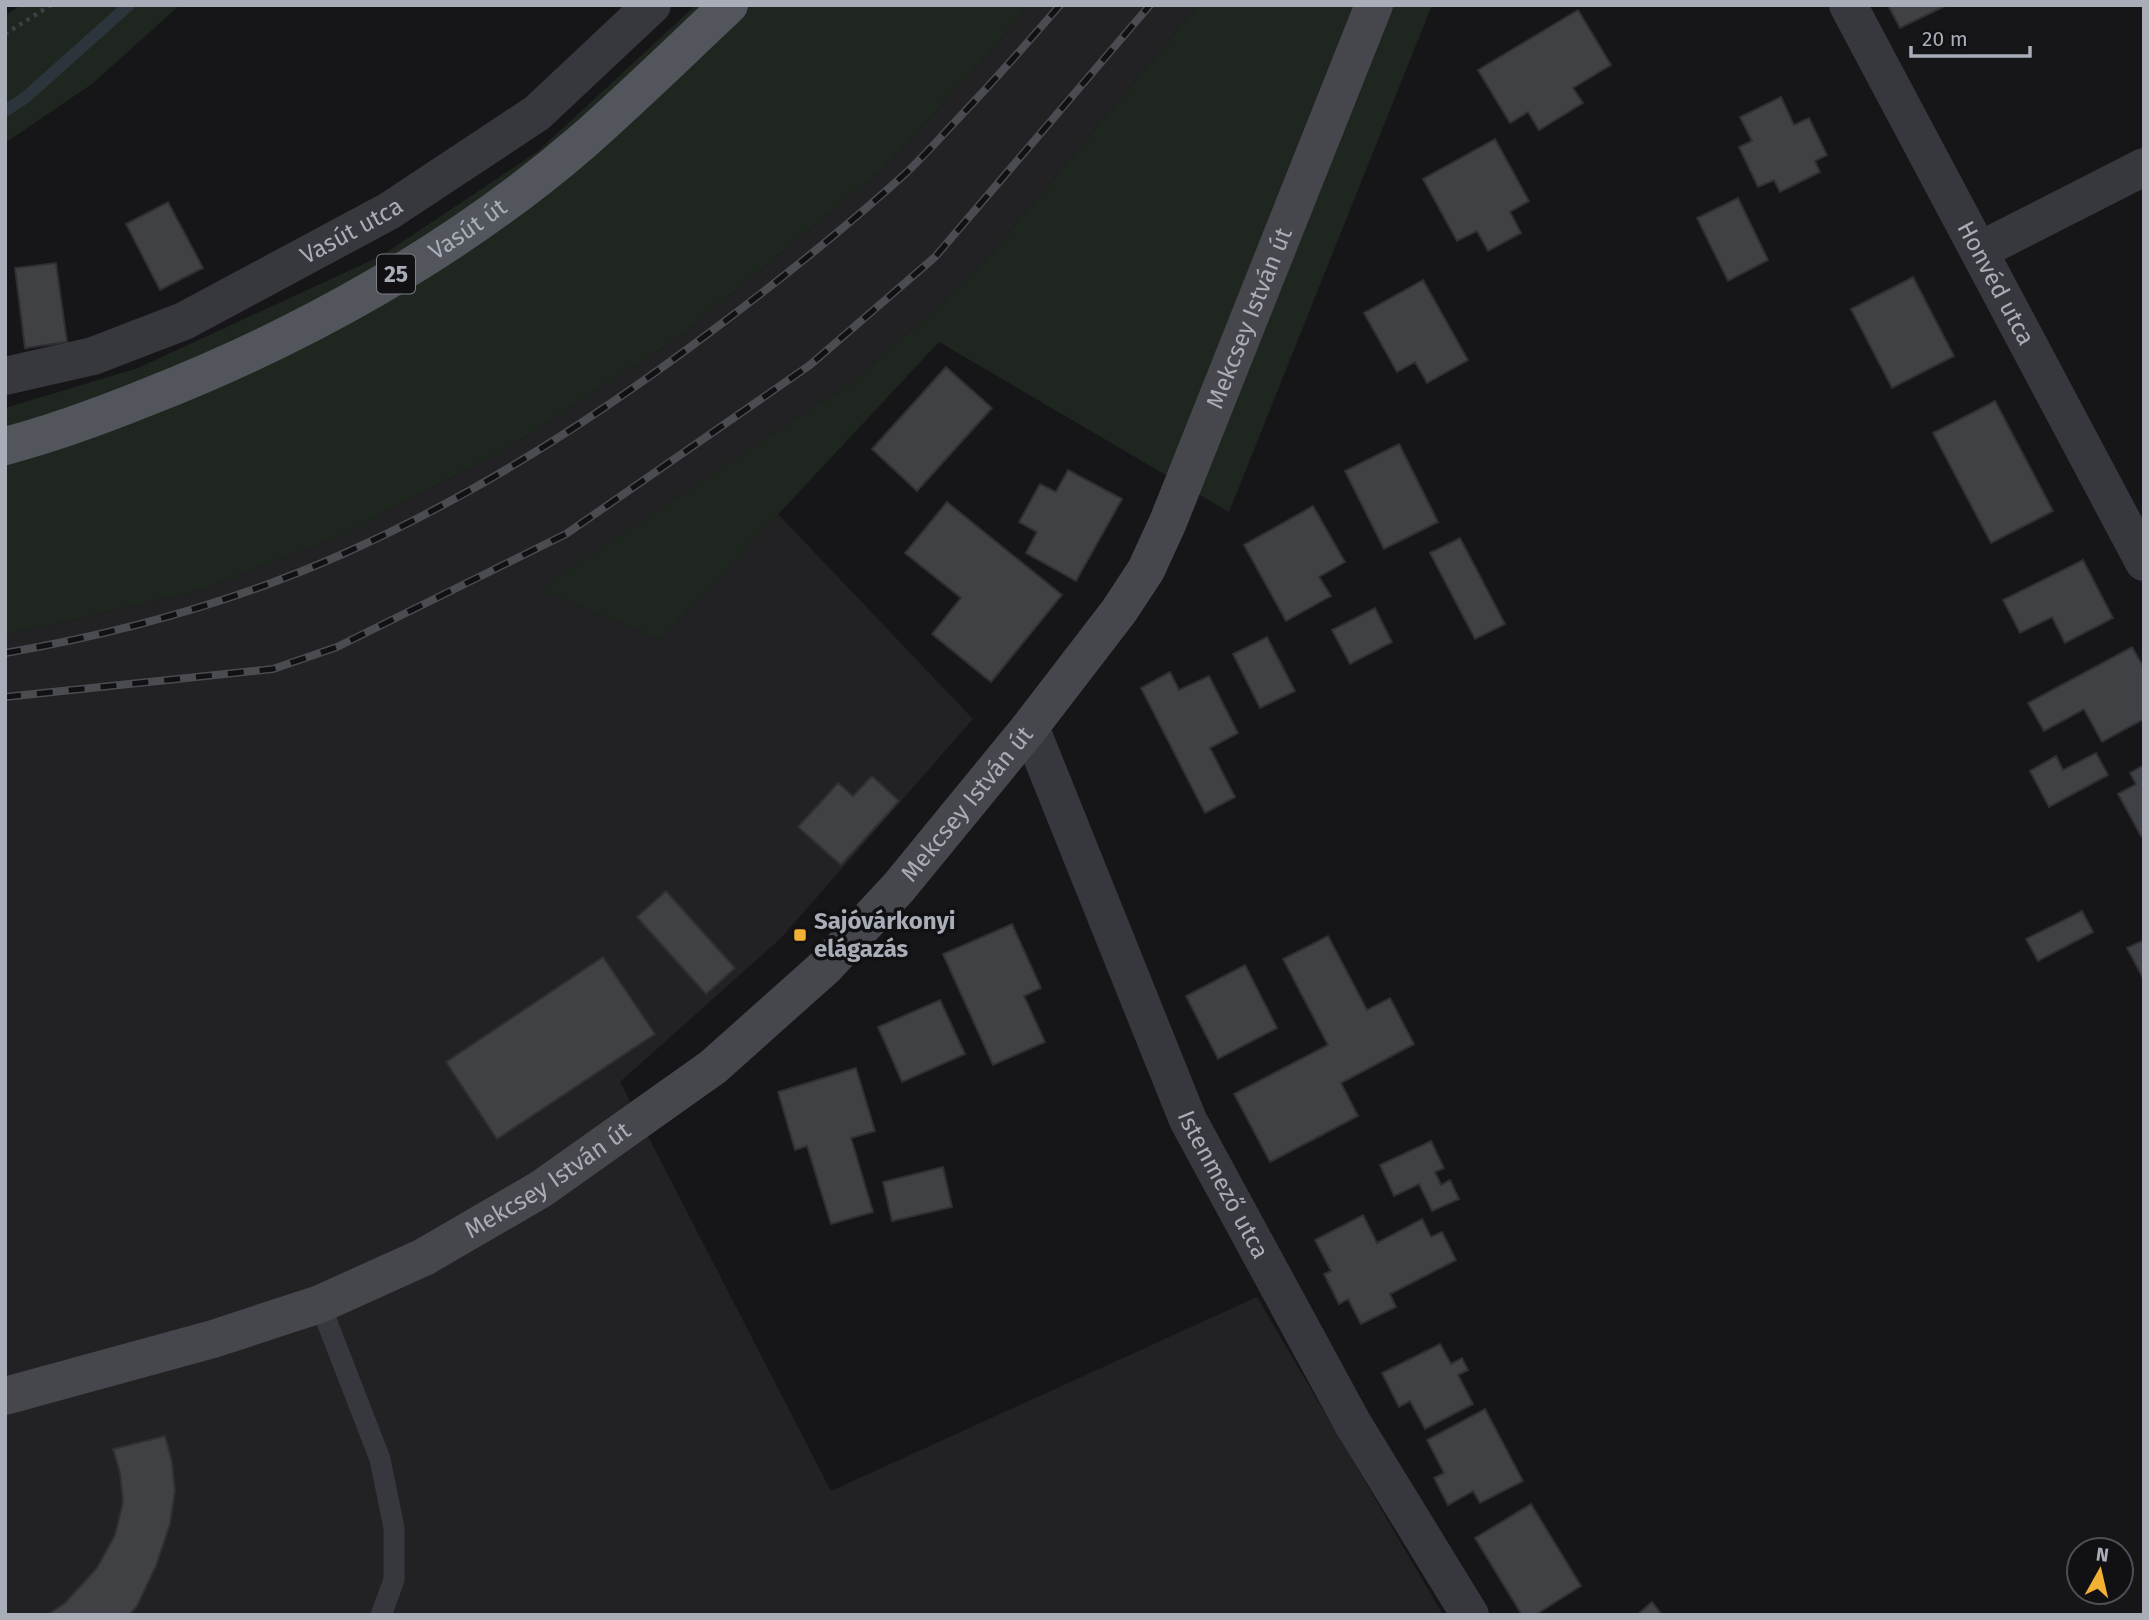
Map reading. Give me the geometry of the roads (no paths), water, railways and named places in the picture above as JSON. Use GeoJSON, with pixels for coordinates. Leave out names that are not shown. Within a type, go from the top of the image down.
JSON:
{"type":"FeatureCollection","features":[{"type":"Feature","properties":{"kind":"main road","name":"Vasút út"},"geometry":{"type":"LineString","coordinates":[[5,446],[99,417],[193,379],[286,336],[409,266],[512,197],[581,143],[729,5]]}},
{"type":"Feature","properties":{"kind":"street","name":"Vasút utca"},"geometry":{"type":"LineString","coordinates":[[5,376],[93,356],[184,321],[389,211],[537,113],[652,5]]}},
{"type":"Feature","properties":{"kind":"street","name":"Mekcsey István út"},"geometry":{"type":"LineString","coordinates":[[5,1396],[214,1339],[320,1304],[424,1257],[541,1189],[713,1067],[824,967],[899,887],[1030,727],[1119,611],[1146,569],[1168,522],[1374,5]]}},
{"type":"Feature","properties":{"kind":"street","name":"Honvéd utca"},"geometry":{"type":"LineString","coordinates":[[1848,5],[2144,562]]}},
{"type":"Feature","properties":{"kind":"street"},"geometry":{"type":"LineString","coordinates":[[1979,251],[2144,167]]}},
{"type":"Feature","properties":{"kind":"street","name":"Istenmező utca"},"geometry":{"type":"LineString","coordinates":[[1030,727],[1188,1120],[1353,1424],[1470,1615]]}},
{"type":"Feature","properties":{"kind":"lane"},"geometry":{"type":"LineString","coordinates":[[320,1304],[380,1459],[394,1528],[394,1580],[382,1615]]}},
{"type":"Feature","properties":{"kind":"waterway"},"geometry":{"type":"LineString","coordinates":[[5,111],[26,97],[129,5]]}},
{"type":"Feature","properties":{"kind":"railway"},"geometry":{"type":"LineString","coordinates":[[5,653],[136,625],[263,586],[394,530],[442,506],[535,452],[670,362],[859,215],[924,155],[1060,5]]}},
{"type":"Feature","properties":{"kind":"railway"},"geometry":{"type":"LineString","coordinates":[[5,697],[273,669],[337,647],[566,534],[810,365],[935,257],[1150,5]]}},
{"type":"Feature","properties":{"kind":"place","name":"Sajóvárkonyi elágazás"},"geometry":{"type":"Point","coordinates":[800,935]}}]}
